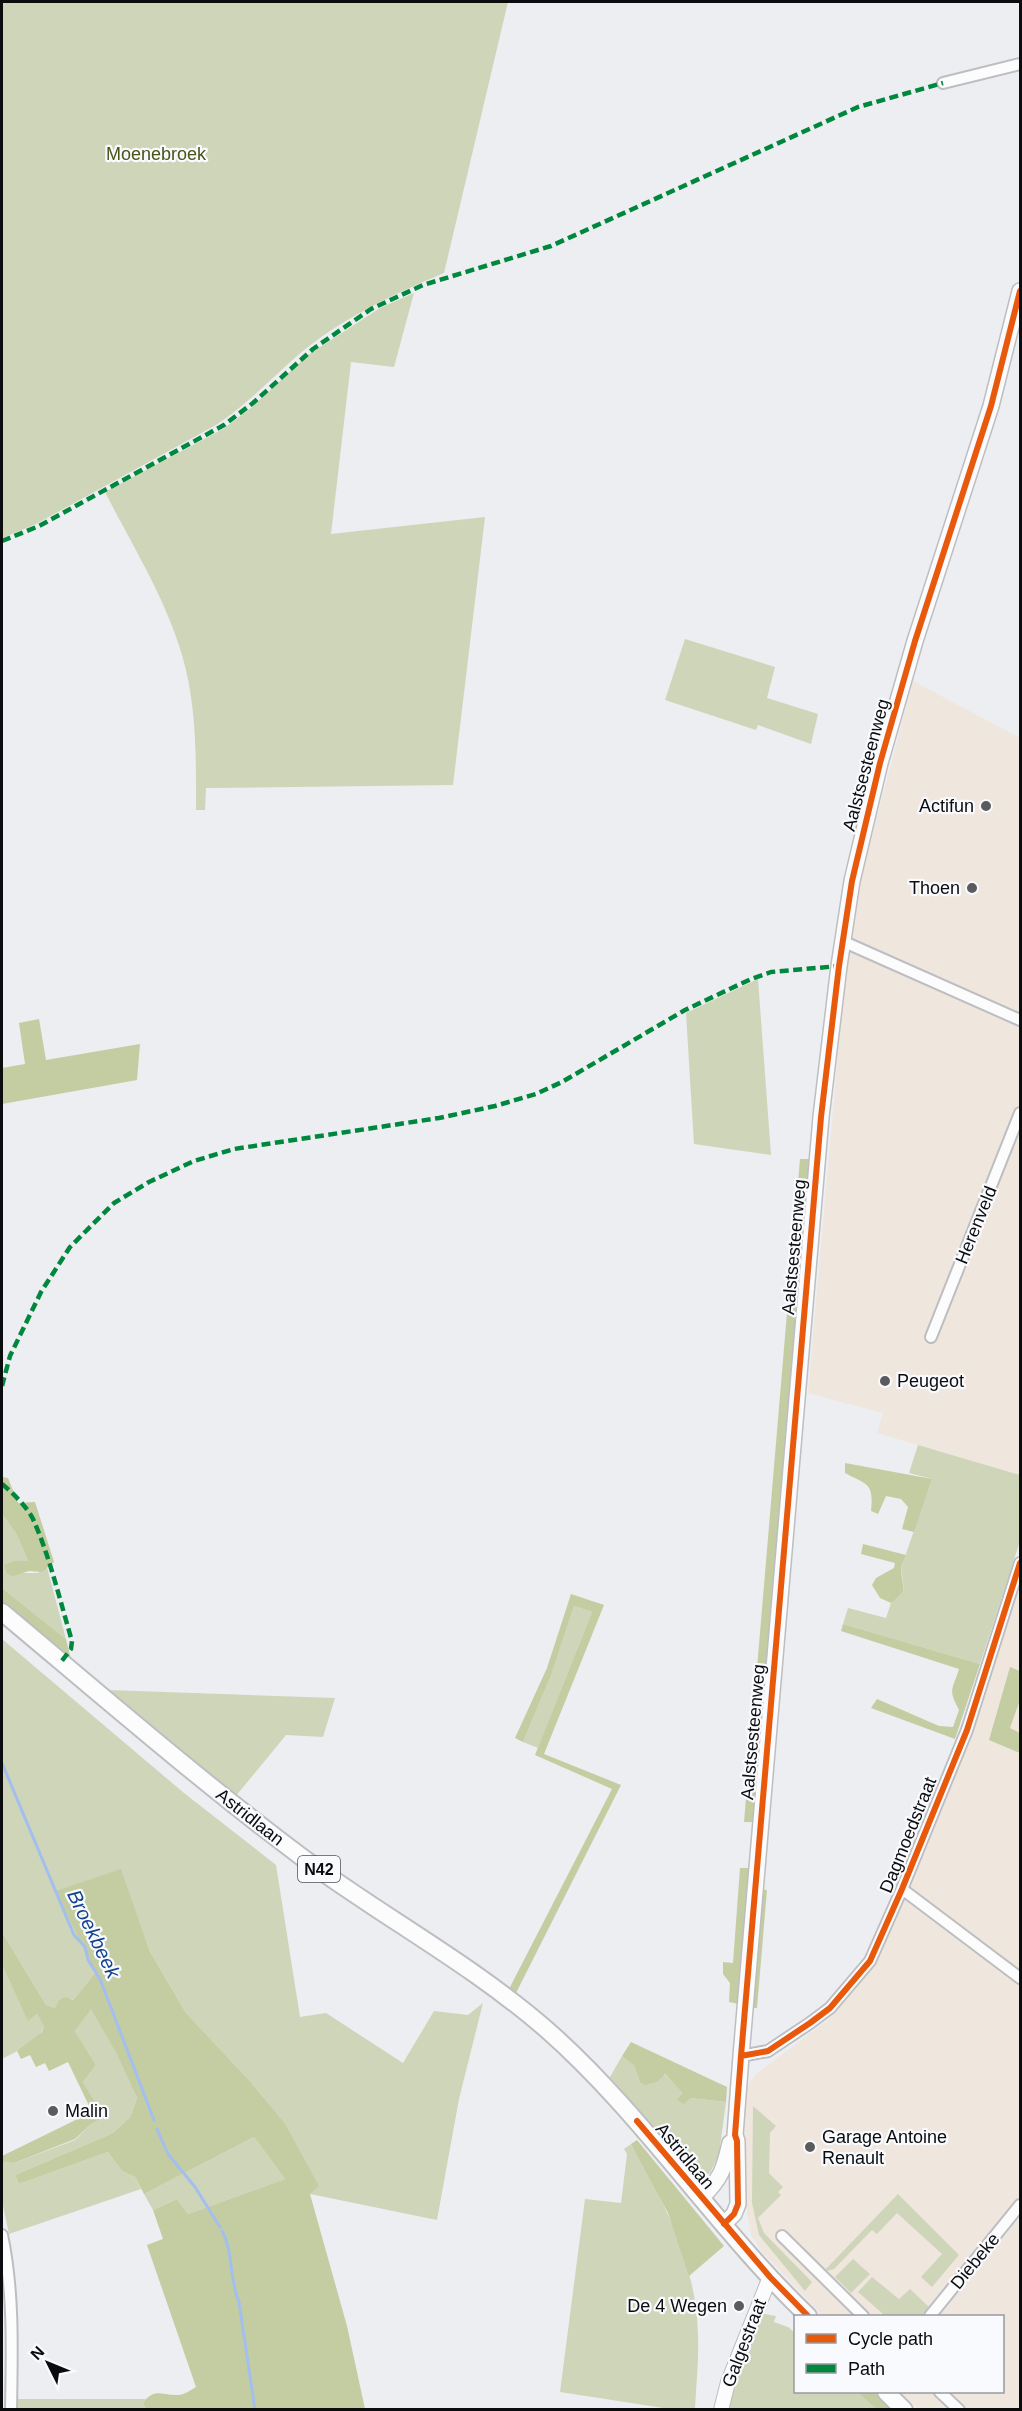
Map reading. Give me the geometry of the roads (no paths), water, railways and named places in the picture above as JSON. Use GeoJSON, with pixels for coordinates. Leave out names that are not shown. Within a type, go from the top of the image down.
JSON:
{"type":"FeatureCollection","features":[{"type":"Feature","properties":{"kind":"main road","name":"Aalstsesteenweg"},"geometry":{"type":"LineString","coordinates":[[724,2224],[734,2214],[738,2204],[735,2135],[741,2056],[820,1117],[842,941],[852,881],[880,763],[915,641],[992,406],[1020,291]]}},
{"type":"Feature","properties":{"kind":"main road","name":"Astridlaan"},"geometry":{"type":"LineString","coordinates":[[2,1612],[189,1770],[245,1814],[315,1866],[479,1976],[539,2024],[613,2096],[770,2277],[807,2315]]}},
{"type":"Feature","properties":{"kind":"main road","name":"Aalstsesteenweg"},"geometry":{"type":"LineString","coordinates":[[701,2198],[719,2181],[735,2135]]}},
{"type":"Feature","properties":{"kind":"main road"},"geometry":{"type":"LineString","coordinates":[[888,2393],[904,2409]]}},
{"type":"Feature","properties":{"kind":"street"},"geometry":{"type":"LineString","coordinates":[[943,82],[1020,64]]}},
{"type":"Feature","properties":{"kind":"street"},"geometry":{"type":"LineString","coordinates":[[842,941],[1020,1020]]}},
{"type":"Feature","properties":{"kind":"street","name":"Herenveld"},"geometry":{"type":"LineString","coordinates":[[931,1337],[1020,1113]]}},
{"type":"Feature","properties":{"kind":"street","name":"Dagmoedstraat"},"geometry":{"type":"LineString","coordinates":[[741,2056],[768,2051],[830,2008],[870,1961],[967,1730],[1020,1563]]}},
{"type":"Feature","properties":{"kind":"street","name":"Dagmoedstraat"},"geometry":{"type":"LineString","coordinates":[[902,1889],[1020,1978]]}},
{"type":"Feature","properties":{"kind":"street","name":"Diebeke"},"geometry":{"type":"LineString","coordinates":[[931,2315],[1020,2205]]}},
{"type":"Feature","properties":{"kind":"street"},"geometry":{"type":"LineString","coordinates":[[2,2235],[7,2258],[12,2313],[11,2409]]}},
{"type":"Feature","properties":{"kind":"street"},"geometry":{"type":"LineString","coordinates":[[782,2236],[862,2315]]}},
{"type":"Feature","properties":{"kind":"street","name":"Galgestraat"},"geometry":{"type":"LineString","coordinates":[[721,2409],[728,2382],[770,2277]]}},
{"type":"Feature","properties":{"kind":"street"},"geometry":{"type":"LineString","coordinates":[[942,2393],[959,2409]]}},
{"type":"Feature","properties":{"kind":"waterway","name":"Broekbeek"},"geometry":{"type":"LineString","coordinates":[[2,1763],[74,1935],[85,1947],[88,1960],[100,1979],[154,2120]]}},
{"type":"Feature","properties":{"kind":"waterway","name":"Broekbeek"},"geometry":{"type":"LineString","coordinates":[[157,2129],[168,2154],[195,2187],[220,2227]]}},
{"type":"Feature","properties":{"kind":"waterway","name":"Broekbeek"},"geometry":{"type":"LineString","coordinates":[[222,2231],[226,2239],[239,2302],[255,2410]]}},
{"type":"Feature","properties":{"kind":"place","name":"Actifun"},"geometry":{"type":"Point","coordinates":[986,806]}},
{"type":"Feature","properties":{"kind":"place","name":"Thoen"},"geometry":{"type":"Point","coordinates":[972,888]}},
{"type":"Feature","properties":{"kind":"place","name":"Peugeot"},"geometry":{"type":"Point","coordinates":[885,1381]}},
{"type":"Feature","properties":{"kind":"place","name":"Malin"},"geometry":{"type":"Point","coordinates":[53,2111]}},
{"type":"Feature","properties":{"kind":"place","name":"Garage Antoine Renault"},"geometry":{"type":"Point","coordinates":[810,2147]}},
{"type":"Feature","properties":{"kind":"place","name":"De 4 Wegen"},"geometry":{"type":"Point","coordinates":[739,2306]}},
{"type":"Feature","properties":{"kind":"park label","name":"Moenebroek"},"geometry":{"type":"Point","coordinates":[156,154]}}]}
